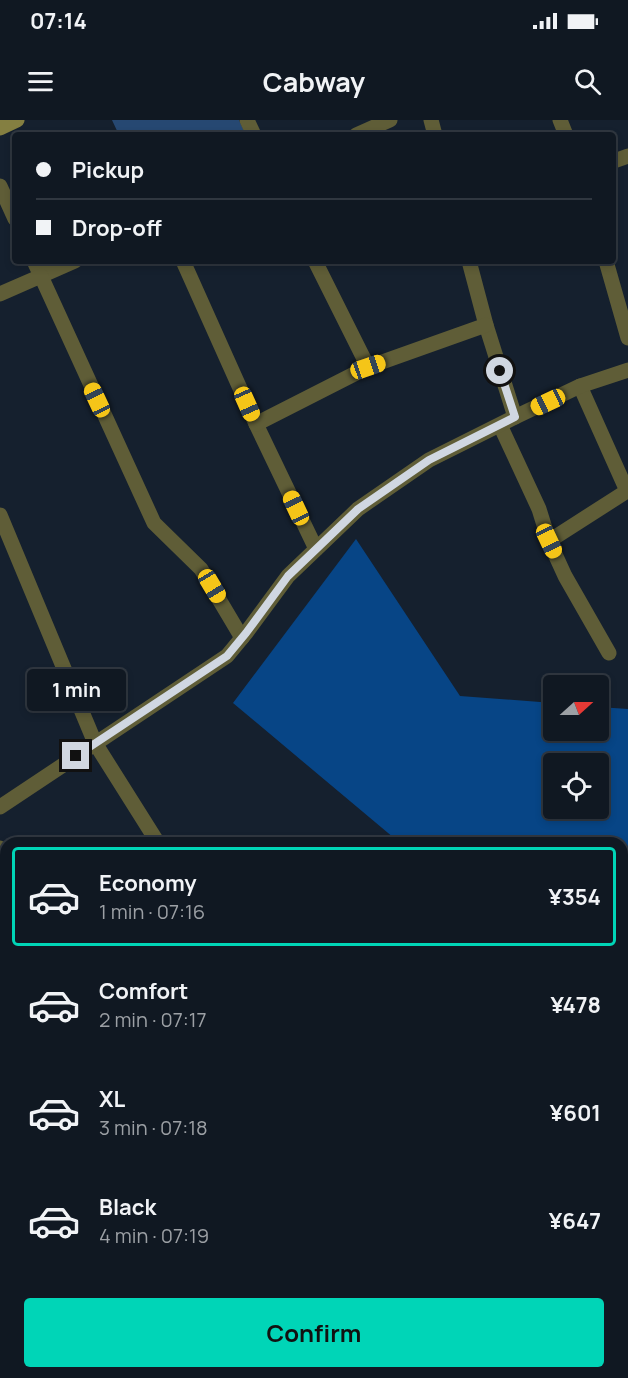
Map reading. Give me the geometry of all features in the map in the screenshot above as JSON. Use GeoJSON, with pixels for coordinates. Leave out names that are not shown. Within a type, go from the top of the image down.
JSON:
{"type":"FeatureCollection","features":[{"type":"Feature","properties":{"kind":"street"},"geometry":{"type":"LineString","coordinates":[[0,128],[17,120]]}},
{"type":"Feature","properties":{"kind":"street"},"geometry":{"type":"LineString","coordinates":[[363,132],[390,120]]}},
{"type":"Feature","properties":{"kind":"street"},"geometry":{"type":"LineString","coordinates":[[0,186],[12,212]]}},
{"type":"Feature","properties":{"kind":"street"},"geometry":{"type":"LineString","coordinates":[[35,264],[154,523],[201,569],[242,638]]}},
{"type":"Feature","properties":{"kind":"street"},"geometry":{"type":"LineString","coordinates":[[0,294],[68,264]]}},
{"type":"Feature","properties":{"kind":"street"},"geometry":{"type":"LineString","coordinates":[[184,264],[256,424],[316,549]]}},
{"type":"Feature","properties":{"kind":"street"},"geometry":{"type":"LineString","coordinates":[[316,264],[368,367]]}},
{"type":"Feature","properties":{"kind":"street"},"geometry":{"type":"LineString","coordinates":[[470,264],[515,417]]}},
{"type":"Feature","properties":{"kind":"street"},"geometry":{"type":"LineString","coordinates":[[607,264],[628,338]]}},
{"type":"Feature","properties":{"kind":"street"},"geometry":{"type":"LineString","coordinates":[[256,424],[368,367],[486,325]]}},
{"type":"Feature","properties":{"kind":"street"},"geometry":{"type":"LineString","coordinates":[[0,807],[227,656],[288,576],[358,509],[400,479],[429,460],[500,424],[580,386],[628,370]]}},
{"type":"Feature","properties":{"kind":"street"},"geometry":{"type":"LineString","coordinates":[[549,541],[627,491],[580,386]]}},
{"type":"Feature","properties":{"kind":"street"},"geometry":{"type":"LineString","coordinates":[[500,424],[539,509],[549,541],[565,576],[609,653]]}},
{"type":"Feature","properties":{"kind":"street"},"geometry":{"type":"LineString","coordinates":[[0,516],[95,743],[154,837]]}},
{"type":"Feature","properties":{"kind":"shaded area"},"geometry":{"type":"Polygon","coordinates":[[[112,120],[239,120],[245,132],[118,132],[112,120]]]}},
{"type":"Feature","properties":{"kind":"shaded area"},"geometry":{"type":"Polygon","coordinates":[[[356,539],[460,696],[543,702],[543,741],[609,741],[609,708],[628,709],[628,837],[393,837],[233,703],[356,539]]]}},
{"type":"Feature","properties":{"kind":"route"},"geometry":{"type":"LineString","coordinates":[[76,756],[227,656],[288,576],[358,509],[429,460],[515,417],[500,371]]}}]}
